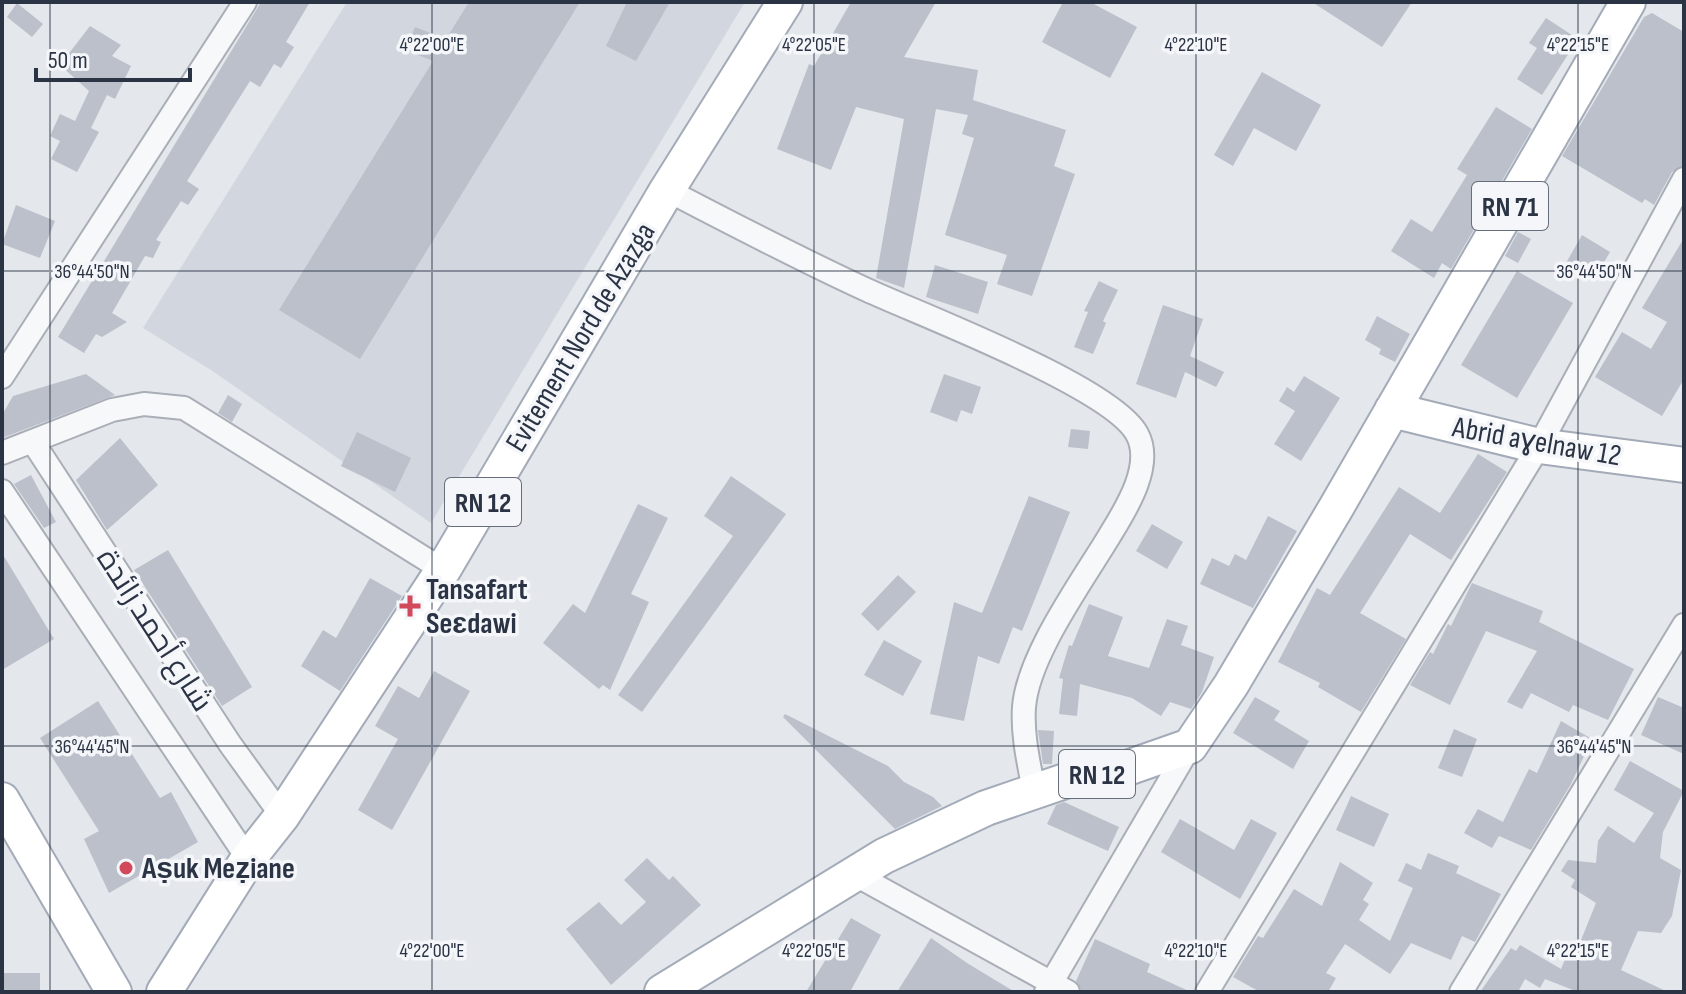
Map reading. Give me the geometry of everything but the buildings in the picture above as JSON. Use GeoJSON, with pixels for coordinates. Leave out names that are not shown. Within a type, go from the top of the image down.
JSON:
{"type":"FeatureCollection","features":[{"type":"Feature","properties":{"kind":"main road","name":"Evitement Nord de Azazga"},"geometry":{"type":"LineString","coordinates":[[164,992],[248,859],[282,816],[443,570],[667,190],[785,2]]}},
{"type":"Feature","properties":{"kind":"main road","name":"RN 71"},"geometry":{"type":"LineString","coordinates":[[1392,410],[1628,2]]}},
{"type":"Feature","properties":{"kind":"main road","name":"Abrid aɣelnaw 12"},"geometry":{"type":"LineString","coordinates":[[1392,410],[1539,446],[1684,465]]}},
{"type":"Feature","properties":{"kind":"main road"},"geometry":{"type":"LineString","coordinates":[[1190,746],[1231,685],[1392,410]]}},
{"type":"Feature","properties":{"kind":"main road","name":"RN 12"},"geometry":{"type":"LineString","coordinates":[[662,992],[884,856],[973,814],[1034,791],[1130,767],[1190,746]]}},
{"type":"Feature","properties":{"kind":"main road"},"geometry":{"type":"LineString","coordinates":[[2,800],[114,992]]}},
{"type":"Feature","properties":{"kind":"street"},"geometry":{"type":"LineString","coordinates":[[2,377],[245,2]]}},
{"type":"Feature","properties":{"kind":"street"},"geometry":{"type":"LineString","coordinates":[[1207,992],[1539,446],[1684,179]]}},
{"type":"Feature","properties":{"kind":"street"},"geometry":{"type":"LineString","coordinates":[[667,190],[867,290],[986,341],[1048,372],[1118,414],[1137,433],[1141,461],[1130,500],[1052,632],[1031,681],[1024,706],[1034,791]]}},
{"type":"Feature","properties":{"kind":"street"},"geometry":{"type":"LineString","coordinates":[[2,453],[112,410],[144,404],[184,408],[443,570]]}},
{"type":"Feature","properties":{"kind":"street","name":"شارع أحمد زائدة"},"geometry":{"type":"LineString","coordinates":[[33,442],[230,744],[282,816]]}},
{"type":"Feature","properties":{"kind":"street","name":"شارع أحمد زائدة"},"geometry":{"type":"LineString","coordinates":[[2,491],[248,859]]}},
{"type":"Feature","properties":{"kind":"street"},"geometry":{"type":"LineString","coordinates":[[1461,992],[1684,625]]}},
{"type":"Feature","properties":{"kind":"street"},"geometry":{"type":"LineString","coordinates":[[856,875],[1055,989],[1190,746]]}},
{"type":"Feature","properties":{"kind":"shaded area"},"geometry":{"type":"Polygon","coordinates":[[[347,2],[745,2],[431,523],[211,370],[143,328],[347,2]]]}},
{"type":"Feature","properties":{"kind":"place","name":"Tansafart Seɛdawi"},"geometry":{"type":"Point","coordinates":[410,606]}},
{"type":"Feature","properties":{"kind":"place","name":"Aṣuk Meẓiane"},"geometry":{"type":"Point","coordinates":[126,868]}}]}
